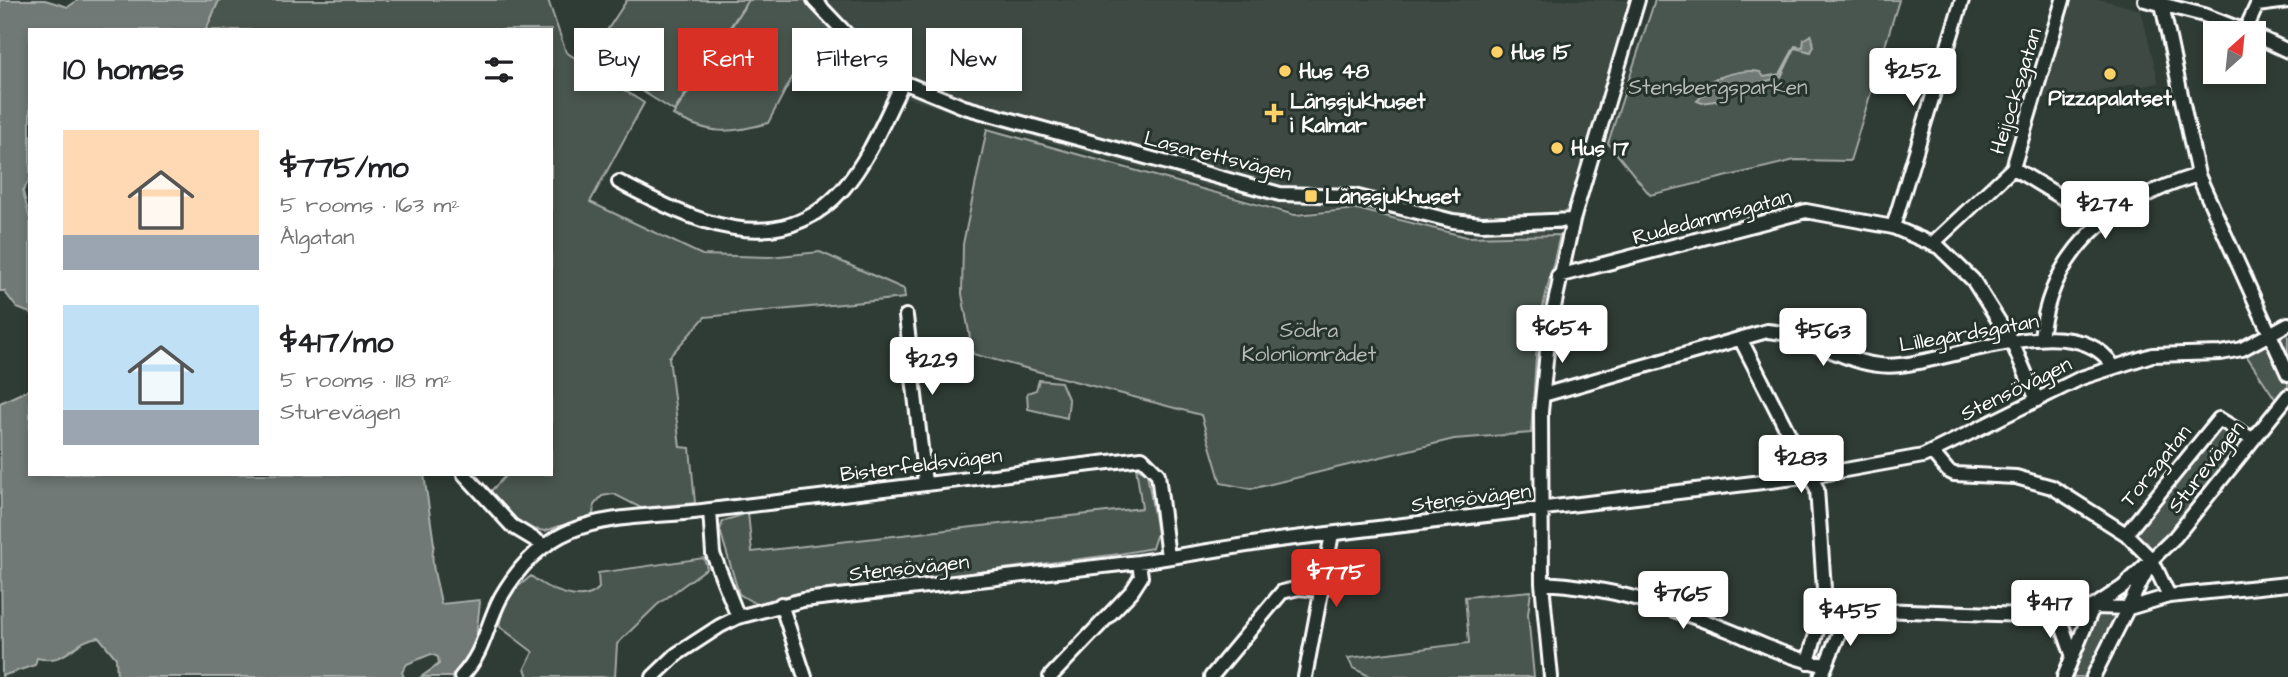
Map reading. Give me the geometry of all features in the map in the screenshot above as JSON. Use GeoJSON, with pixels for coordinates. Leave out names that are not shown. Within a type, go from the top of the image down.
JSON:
{"type":"FeatureCollection","features":[{"type":"Feature","properties":{"kind":"street","name":"Lasarettsvägen"},"geometry":{"type":"LineString","coordinates":[[814,0],[841,28]]}},
{"type":"Feature","properties":{"kind":"street"},"geometry":{"type":"LineString","coordinates":[[1551,677],[1542,583],[1543,394],[1549,330],[1558,276],[1573,220],[1638,0]]}},
{"type":"Feature","properties":{"kind":"street"},"geometry":{"type":"LineString","coordinates":[[1893,227],[1962,0]]}},
{"type":"Feature","properties":{"kind":"street","name":"Heijocksgatan"},"geometry":{"type":"LineString","coordinates":[[1933,243],[2013,169],[2063,0]]}},
{"type":"Feature","properties":{"kind":"street"},"geometry":{"type":"LineString","coordinates":[[2145,0],[2161,2],[2219,21]]}},
{"type":"Feature","properties":{"kind":"street"},"geometry":{"type":"LineString","coordinates":[[2253,21],[2257,5],[2288,1]]}},
{"type":"Feature","properties":{"kind":"street"},"geometry":{"type":"LineString","coordinates":[[2161,2],[2198,174],[2288,374]]}},
{"type":"Feature","properties":{"kind":"street"},"geometry":{"type":"LineString","coordinates":[[2266,41],[2288,51]]}},
{"type":"Feature","properties":{"kind":"street","name":"Lasarettsvägen"},"geometry":{"type":"LineString","coordinates":[[912,86],[964,107],[1280,194],[1354,196],[1453,221],[1482,224],[1573,220]]}},
{"type":"Feature","properties":{"kind":"street"},"geometry":{"type":"LineString","coordinates":[[619,183],[714,226],[754,231],[787,226],[814,215],[843,189],[868,153],[899,91]]}},
{"type":"Feature","properties":{"kind":"street"},"geometry":{"type":"LineString","coordinates":[[2013,169],[2101,221]]}},
{"type":"Feature","properties":{"kind":"street"},"geometry":{"type":"LineString","coordinates":[[2041,337],[2046,305],[2062,270],[2101,221],[2152,190],[2198,174]]}},
{"type":"Feature","properties":{"kind":"street","name":"Rudedammsgatan"},"geometry":{"type":"LineString","coordinates":[[1558,276],[1806,211],[1893,227],[1933,243],[1973,280],[2012,342],[2037,400]]}},
{"type":"Feature","properties":{"kind":"street"},"geometry":{"type":"LineString","coordinates":[[906,316],[925,483]]}},
{"type":"Feature","properties":{"kind":"street","name":"Stensövägen"},"geometry":{"type":"LineString","coordinates":[[653,677],[699,638],[738,617],[782,604],[1139,562],[1332,534],[1812,476],[1932,452],[2081,378],[2113,366],[2152,355],[2221,354],[2242,349],[2288,324]]}},
{"type":"Feature","properties":{"kind":"street","name":"Lillegårdsgatan"},"geometry":{"type":"LineString","coordinates":[[1543,394],[1767,331],[1780,332],[1842,358],[1878,366],[1902,365],[2041,337],[2096,347],[2113,366]]}},
{"type":"Feature","properties":{"kind":"street"},"geometry":{"type":"LineString","coordinates":[[1741,340],[1817,489],[1825,603],[1808,662]]}},
{"type":"Feature","properties":{"kind":"street","name":"Sturevägen"},"geometry":{"type":"LineString","coordinates":[[2093,607],[2123,587],[2175,537],[2288,396]]}},
{"type":"Feature","properties":{"kind":"street","name":"Torsgatan"},"geometry":{"type":"LineString","coordinates":[[2126,534],[2219,419],[2252,439]]}},
{"type":"Feature","properties":{"kind":"street"},"geometry":{"type":"LineString","coordinates":[[1932,452],[1948,471],[1954,474],[2016,477],[2052,487],[2126,534],[2152,560],[2169,596]]}},
{"type":"Feature","properties":{"kind":"street","name":"Bisterfeldsvägen"},"geometry":{"type":"LineString","coordinates":[[542,544],[577,528],[614,519],[1142,458],[1158,474],[1168,557]]}},
{"type":"Feature","properties":{"kind":"street"},"geometry":{"type":"LineString","coordinates":[[461,677],[480,653],[503,593],[514,575],[542,544],[512,526],[466,476]]}},
{"type":"Feature","properties":{"kind":"street"},"geometry":{"type":"LineString","coordinates":[[710,510],[713,554],[738,617]]}},
{"type":"Feature","properties":{"kind":"street"},"geometry":{"type":"LineString","coordinates":[[1305,677],[1332,534]]}},
{"type":"Feature","properties":{"kind":"street","name":"Sturevägen"},"geometry":{"type":"LineString","coordinates":[[2093,677],[2152,560]]}},
{"type":"Feature","properties":{"kind":"street"},"geometry":{"type":"LineString","coordinates":[[1050,677],[1132,591],[1140,577],[1139,562]]}},
{"type":"Feature","properties":{"kind":"street"},"geometry":{"type":"LineString","coordinates":[[1542,583],[1576,584],[1622,593],[1683,613],[1808,662],[1823,671],[1849,609]]}},
{"type":"Feature","properties":{"kind":"street"},"geometry":{"type":"LineString","coordinates":[[1825,603],[1849,609],[1954,614],[2051,613],[2093,607],[2129,608],[2169,596],[2288,584]]}},
{"type":"Feature","properties":{"kind":"street"},"geometry":{"type":"LineString","coordinates":[[1211,677],[1282,592],[1299,588],[1322,590]]}},
{"type":"Feature","properties":{"kind":"street"},"geometry":{"type":"LineString","coordinates":[[782,604],[806,677]]}},
{"type":"Feature","properties":{"kind":"street"},"geometry":{"type":"LineString","coordinates":[[2064,677],[2093,607]]}},
{"type":"Feature","properties":{"kind":"street"},"geometry":{"type":"LineString","coordinates":[[2051,613],[2063,628],[2072,654]]}},
{"type":"Feature","properties":{"kind":"shaded area"},"geometry":{"type":"Polygon","coordinates":[[[0,0],[45,0],[68,7],[78,0],[219,0],[207,28],[28,28],[28,182],[23,191],[28,212],[28,312],[17,308],[4,291],[0,291],[0,0]]]}},
{"type":"Feature","properties":{"kind":"shaded area","name":"Länssjukhuset i Kalmar"},"geometry":{"type":"Polygon","coordinates":[[[800,0],[1628,0],[1560,231],[1499,240],[1357,208],[1295,212],[1003,129],[905,97],[898,91],[912,91],[912,28],[824,28],[800,0]]]}},
{"type":"Feature","properties":{"kind":"shaded area"},"geometry":{"type":"Polygon","coordinates":[[[2067,0],[2103,0],[2141,10],[2159,83],[2139,87],[2137,83],[2083,95],[2080,108],[2041,95],[2067,0]]]}},
{"type":"Feature","properties":{"kind":"shaded area"},"geometry":{"type":"Polygon","coordinates":[[[1811,35],[1814,46],[1811,52],[1795,48],[1781,77],[1759,83],[1759,89],[1765,91],[1763,93],[1729,88],[1721,100],[1702,103],[1697,101],[1711,87],[1712,80],[1724,76],[1748,71],[1760,72],[1764,77],[1780,74],[1795,46],[1803,47],[1804,39],[1811,35]]]}},
{"type":"Feature","properties":{"kind":"shaded area"},"geometry":{"type":"Polygon","coordinates":[[[28,390],[28,476],[424,476],[434,544],[433,566],[441,604],[480,602],[474,655],[452,677],[421,677],[439,664],[438,657],[431,654],[407,664],[402,672],[404,677],[117,677],[116,658],[99,637],[90,639],[56,658],[37,658],[35,665],[2,676],[0,403],[28,390]]]}},
{"type":"Feature","properties":{"kind":"green space"},"geometry":{"type":"Polygon","coordinates":[[[219,0],[548,0],[566,52],[574,57],[574,91],[626,91],[644,103],[590,202],[702,255],[769,257],[820,252],[904,289],[905,298],[705,317],[669,357],[680,447],[690,448],[695,503],[641,508],[614,494],[602,496],[594,505],[593,515],[545,531],[522,527],[490,492],[505,476],[553,476],[553,28],[207,28],[219,0]]]}},
{"type":"Feature","properties":{"kind":"green space"},"geometry":{"type":"Polygon","coordinates":[[[627,0],[748,0],[729,28],[678,28],[678,91],[687,91],[674,111],[642,91],[664,91],[664,28],[609,28],[627,0]]]}},
{"type":"Feature","properties":{"kind":"green space"},"geometry":{"type":"Polygon","coordinates":[[[749,0],[809,0],[833,28],[792,28],[792,77],[768,123],[720,131],[686,122],[673,115],[689,91],[778,91],[778,28],[730,28],[749,0]]]}},
{"type":"Feature","properties":{"kind":"green space","name":"Stensbergsparken"},"geometry":{"type":"Polygon","coordinates":[[[1655,0],[1899,0],[1850,161],[1795,160],[1650,195],[1608,143],[1655,0]]]}},
{"type":"Feature","properties":{"kind":"green space","name":"Södra Koloniområdet"},"geometry":{"type":"Polygon","coordinates":[[[987,129],[1295,215],[1357,209],[1467,237],[1560,235],[1538,328],[1531,433],[1454,439],[1251,489],[1221,483],[1201,415],[973,354],[962,294],[963,244],[987,129]]]}},
{"type":"Feature","properties":{"kind":"green space"},"geometry":{"type":"Polygon","coordinates":[[[2288,323],[2288,396],[2280,406],[2242,349],[2288,323]]]}},
{"type":"Feature","properties":{"kind":"green space"},"geometry":{"type":"Polygon","coordinates":[[[1039,380],[1061,382],[1069,401],[1067,418],[1028,409],[1027,393],[1036,390],[1039,380]]]}},
{"type":"Feature","properties":{"kind":"green space"},"geometry":{"type":"Polygon","coordinates":[[[2225,429],[2245,440],[2156,552],[2134,532],[2216,430],[2225,429]]]}},
{"type":"Feature","properties":{"kind":"green space"},"geometry":{"type":"Polygon","coordinates":[[[1136,467],[1147,473],[1157,533],[1152,548],[1119,554],[778,598],[756,604],[739,594],[720,530],[723,521],[748,513],[752,552],[1142,508],[1136,467]]]}},
{"type":"Feature","properties":{"kind":"green space"},"geometry":{"type":"Polygon","coordinates":[[[704,558],[707,568],[657,605],[617,644],[615,677],[528,677],[525,668],[533,652],[499,626],[507,596],[531,576],[564,594],[584,596],[599,588],[598,573],[704,558]]]}},
{"type":"Feature","properties":{"kind":"green space"},"geometry":{"type":"Polygon","coordinates":[[[1531,591],[1528,614],[1534,677],[1371,677],[1353,668],[1348,658],[1469,643],[1465,597],[1531,591]]]}},
{"type":"Feature","properties":{"kind":"green space"},"geometry":{"type":"Polygon","coordinates":[[[2119,612],[2088,677],[2068,677],[2098,613],[2119,612]]]}},
{"type":"Feature","properties":{"kind":"place","name":"Hus 15"},"geometry":{"type":"Point","coordinates":[1497,52]}},
{"type":"Feature","properties":{"kind":"place","name":"Hus 48"},"geometry":{"type":"Point","coordinates":[1285,71]}},
{"type":"Feature","properties":{"kind":"place","name":"Pizzapalatset"},"geometry":{"type":"Point","coordinates":[2110,74]}},
{"type":"Feature","properties":{"kind":"place","name":"Länssjukhuset i Kalmar"},"geometry":{"type":"Point","coordinates":[1274,113]}},
{"type":"Feature","properties":{"kind":"place","name":"Hus 17"},"geometry":{"type":"Point","coordinates":[1557,148]}},
{"type":"Feature","properties":{"kind":"place","name":"Länssjukhuset"},"geometry":{"type":"Point","coordinates":[1311,196]}}]}
